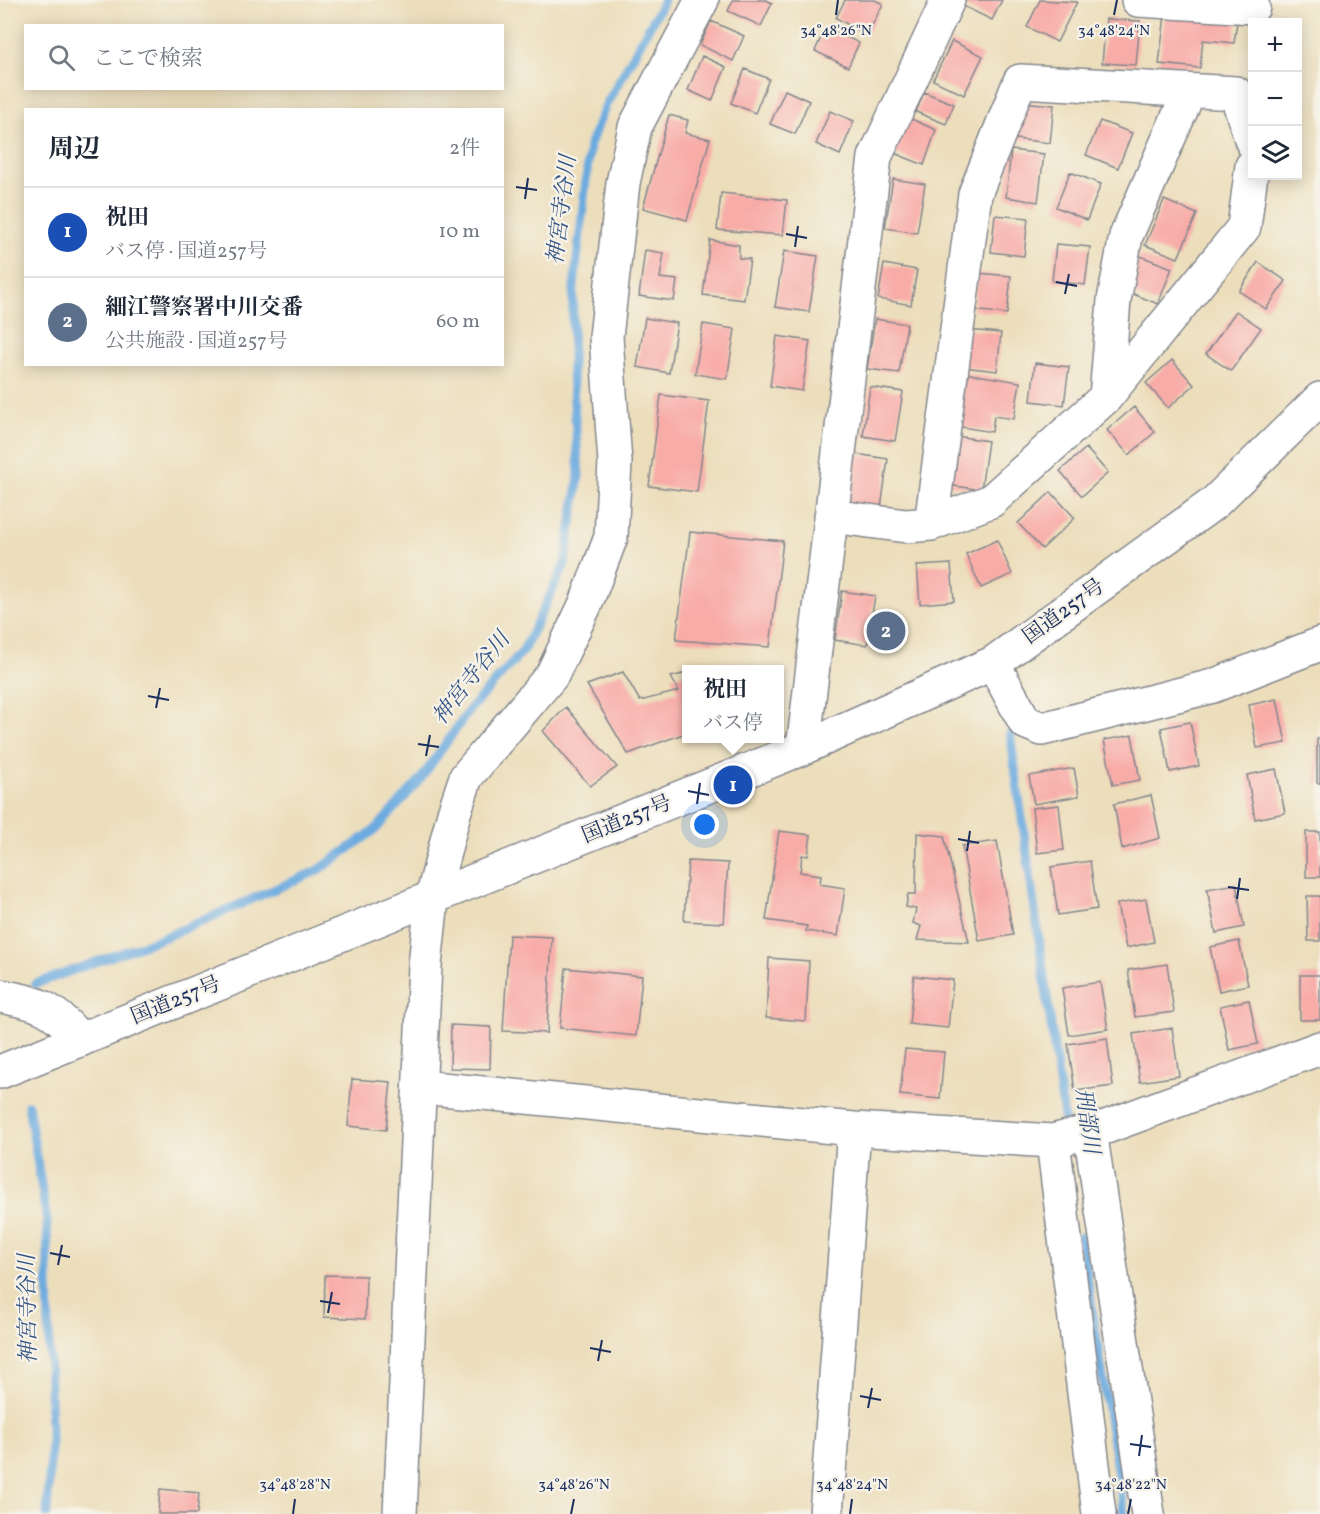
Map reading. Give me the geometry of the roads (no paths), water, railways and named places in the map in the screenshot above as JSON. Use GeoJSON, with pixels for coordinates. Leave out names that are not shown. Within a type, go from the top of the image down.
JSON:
{"type":"FeatureCollection","features":[{"type":"Feature","properties":{"kind":"main road"},"geometry":{"type":"LineString","coordinates":[[400,1514],[421,1087],[424,965],[432,899],[454,813],[466,777],[552,675],[586,603],[611,537],[615,462],[606,338],[623,183],[634,127],[702,0]]}},
{"type":"Feature","properties":{"kind":"main road"},"geometry":{"type":"LineString","coordinates":[[803,748],[875,157],[948,0]]}},
{"type":"Feature","properties":{"kind":"main road"},"geometry":{"type":"LineString","coordinates":[[1138,0],[1253,7]]}},
{"type":"Feature","properties":{"kind":"main road"},"geometry":{"type":"LineString","coordinates":[[931,524],[975,194],[1020,81],[1236,93],[1248,130]]}},
{"type":"Feature","properties":{"kind":"main road"},"geometry":{"type":"LineString","coordinates":[[1106,397],[1114,300],[1126,236],[1189,92]]}},
{"type":"Feature","properties":{"kind":"main road"},"geometry":{"type":"LineString","coordinates":[[831,516],[906,526],[931,524],[991,501],[1106,397],[1244,227],[1250,180]]}},
{"type":"Feature","properties":{"kind":"main road","name":"国道257号"},"geometry":{"type":"LineString","coordinates":[[0,1072],[803,748],[993,663],[1214,503],[1320,399]]}},
{"type":"Feature","properties":{"kind":"main road"},"geometry":{"type":"LineString","coordinates":[[993,663],[1025,722],[1042,729],[1213,686],[1320,644]]}},
{"type":"Feature","properties":{"kind":"main road"},"geometry":{"type":"LineString","coordinates":[[0,996],[38,1003],[68,1025],[80,1040]]}},
{"type":"Feature","properties":{"kind":"main road"},"geometry":{"type":"LineString","coordinates":[[421,1087],[854,1129],[1068,1137],[1320,1048]]}},
{"type":"Feature","properties":{"kind":"main road"},"geometry":{"type":"LineString","coordinates":[[826,1514],[854,1129]]}},
{"type":"Feature","properties":{"kind":"main road"},"geometry":{"type":"LineString","coordinates":[[1068,1137],[1099,1514]]}},
{"type":"Feature","properties":{"kind":"main road"},"geometry":{"type":"LineString","coordinates":[[1068,1137],[1148,1514]]}},
{"type":"Feature","properties":{"kind":"waterway","name":"神宮寺谷川"},"geometry":{"type":"LineString","coordinates":[[35,984],[165,937],[319,870],[376,829],[420,780],[470,709],[523,651],[565,564],[579,476],[572,372],[573,296],[590,144],[606,105],[664,0]]}},
{"type":"Feature","properties":{"kind":"waterway","name":"刑部川"},"geometry":{"type":"LineString","coordinates":[[1010,733],[1066,1132]]}},
{"type":"Feature","properties":{"kind":"waterway","name":"神宮寺谷川"},"geometry":{"type":"LineString","coordinates":[[28,1105],[47,1221],[51,1441],[47,1514]]}},
{"type":"Feature","properties":{"kind":"waterway","name":"刑部川"},"geometry":{"type":"LineString","coordinates":[[1081,1237],[1124,1514]]}},
{"type":"Feature","properties":{"kind":"place","name":"細江警察署中川交番"},"geometry":{"type":"Point","coordinates":[886,631]}},
{"type":"Feature","properties":{"kind":"place","name":"祝田"},"geometry":{"type":"Point","coordinates":[733,785]}}]}
